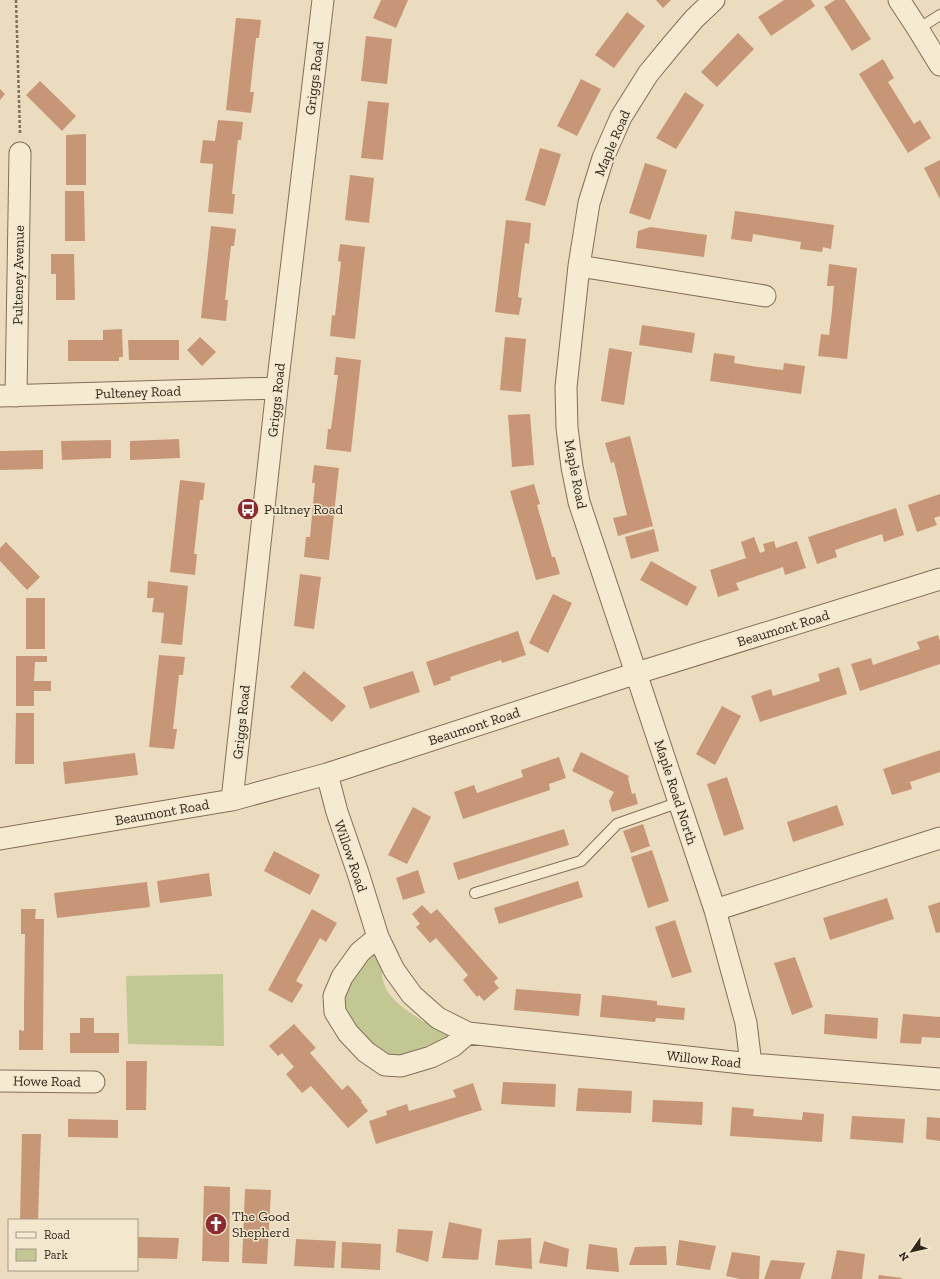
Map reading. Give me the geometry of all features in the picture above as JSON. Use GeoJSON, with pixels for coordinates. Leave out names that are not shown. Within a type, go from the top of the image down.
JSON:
{"type":"FeatureCollection","features":[{"type":"Feature","properties":{"kind":"street","name":"Griggs Road"},"geometry":{"type":"LineString","coordinates":[[232,800],[277,388],[323,0]]}},
{"type":"Feature","properties":{"kind":"street","name":"Maple Road"},"geometry":{"type":"LineString","coordinates":[[637,673],[579,502],[572,467],[567,428],[566,387],[579,266],[589,203],[603,158],[621,117],[648,74],[670,46],[694,19],[714,0]]}},
{"type":"Feature","properties":{"kind":"street"},"geometry":{"type":"LineString","coordinates":[[899,0],[940,65]]}},
{"type":"Feature","properties":{"kind":"street","name":"Pulteney Avenue"},"geometry":{"type":"LineString","coordinates":[[8,396],[20,153]]}},
{"type":"Feature","properties":{"kind":"street"},"geometry":{"type":"LineString","coordinates":[[579,266],[765,296]]}},
{"type":"Feature","properties":{"kind":"street","name":"Pulteney Road"},"geometry":{"type":"LineString","coordinates":[[8,396],[277,388]]}},
{"type":"Feature","properties":{"kind":"street","name":"Beaumont Road"},"geometry":{"type":"LineString","coordinates":[[0,839],[232,800],[327,774],[637,673],[940,579]]}},
{"type":"Feature","properties":{"kind":"street","name":"Maple Road North"},"geometry":{"type":"LineString","coordinates":[[637,673],[715,910],[746,1023],[751,1064]]}},
{"type":"Feature","properties":{"kind":"street","name":"Willow Road"},"geometry":{"type":"LineString","coordinates":[[327,774],[337,812],[378,937],[394,970],[412,996],[438,1018],[468,1033],[751,1064],[940,1079]]}},
{"type":"Feature","properties":{"kind":"street"},"geometry":{"type":"LineString","coordinates":[[715,910],[940,838]]}},
{"type":"Feature","properties":{"kind":"street"},"geometry":{"type":"LineString","coordinates":[[378,937],[360,952],[342,977],[334,996],[335,1012],[348,1033],[366,1052],[385,1065],[401,1066],[431,1057],[453,1046],[468,1033]]}},
{"type":"Feature","properties":{"kind":"street","name":"Howe Road"},"geometry":{"type":"LineString","coordinates":[[0,1080],[94,1082]]}},
{"type":"Feature","properties":{"kind":"lane"},"geometry":{"type":"LineString","coordinates":[[918,29],[940,15]]}},
{"type":"Feature","properties":{"kind":"lane"},"geometry":{"type":"LineString","coordinates":[[475,893],[581,861],[617,824],[680,802]]}},
{"type":"Feature","properties":{"kind":"path"},"geometry":{"type":"LineString","coordinates":[[16,0],[20,153]]}},
{"type":"Feature","properties":{"kind":"green space"},"geometry":{"type":"Polygon","coordinates":[[[360,952],[386,954],[382,973],[384,983],[392,997],[404,1008],[424,1022],[438,1018],[468,1033],[385,1065],[335,1012],[360,952]]]}},
{"type":"Feature","properties":{"kind":"green space"},"geometry":{"type":"Polygon","coordinates":[[[223,974],[224,1046],[128,1044],[126,976],[223,974]]]}},
{"type":"Feature","properties":{"kind":"building"},"geometry":{"type":"Polygon","coordinates":[[[381,0],[408,0],[396,28],[373,18],[381,0]]]}},
{"type":"Feature","properties":{"kind":"building"},"geometry":{"type":"Polygon","coordinates":[[[656,0],[671,0],[663,8],[656,0]]]}},
{"type":"Feature","properties":{"kind":"building"},"geometry":{"type":"Polygon","coordinates":[[[784,0],[811,0],[815,6],[771,36],[758,17],[784,0]]]}},
{"type":"Feature","properties":{"kind":"building"},"geometry":{"type":"Polygon","coordinates":[[[835,0],[845,0],[871,39],[852,51],[824,7],[835,0]]]}},
{"type":"Feature","properties":{"kind":"building"},"geometry":{"type":"Polygon","coordinates":[[[627,12],[645,26],[614,68],[595,55],[627,12]]]}},
{"type":"Feature","properties":{"kind":"building"},"geometry":{"type":"Polygon","coordinates":[[[236,18],[261,20],[259,38],[256,38],[250,92],[254,92],[251,113],[226,110],[236,18]]]}},
{"type":"Feature","properties":{"kind":"building"},"geometry":{"type":"Polygon","coordinates":[[[738,33],[754,49],[717,87],[701,72],[738,33]]]}},
{"type":"Feature","properties":{"kind":"building"},"geometry":{"type":"Polygon","coordinates":[[[366,36],[392,39],[387,84],[361,81],[366,36]]]}},
{"type":"Feature","properties":{"kind":"building"},"geometry":{"type":"Polygon","coordinates":[[[883,59],[894,78],[888,82],[914,124],[920,120],[931,138],[908,153],[859,74],[883,59]]]}},
{"type":"Feature","properties":{"kind":"building"},"geometry":{"type":"Polygon","coordinates":[[[581,79],[601,89],[577,136],[557,126],[581,79]]]}},
{"type":"Feature","properties":{"kind":"building"},"geometry":{"type":"Polygon","coordinates":[[[40,81],[76,116],[62,131],[26,95],[40,81]]]}},
{"type":"Feature","properties":{"kind":"building"},"geometry":{"type":"Polygon","coordinates":[[[0,89],[5,94],[0,100],[0,89]]]}},
{"type":"Feature","properties":{"kind":"building"},"geometry":{"type":"Polygon","coordinates":[[[685,92],[704,105],[676,149],[656,138],[685,92]]]}},
{"type":"Feature","properties":{"kind":"building"},"geometry":{"type":"Polygon","coordinates":[[[368,101],[389,103],[383,160],[361,158],[368,101]]]}},
{"type":"Feature","properties":{"kind":"building"},"geometry":{"type":"Polygon","coordinates":[[[218,120],[243,122],[241,140],[238,140],[232,194],[235,194],[233,214],[208,212],[213,164],[200,163],[203,140],[215,141],[218,120]]]}},
{"type":"Feature","properties":{"kind":"building"},"geometry":{"type":"Polygon","coordinates":[[[86,134],[86,185],[66,185],[66,135],[86,134]]]}},
{"type":"Feature","properties":{"kind":"building"},"geometry":{"type":"Polygon","coordinates":[[[540,148],[561,154],[545,206],[525,200],[540,148]]]}},
{"type":"Feature","properties":{"kind":"building"},"geometry":{"type":"Polygon","coordinates":[[[940,160],[940,199],[924,168],[940,160]]]}},
{"type":"Feature","properties":{"kind":"building"},"geometry":{"type":"Polygon","coordinates":[[[645,163],[667,170],[650,220],[629,213],[645,163]]]}},
{"type":"Feature","properties":{"kind":"building"},"geometry":{"type":"Polygon","coordinates":[[[350,175],[374,178],[369,223],[345,220],[350,175]]]}},
{"type":"Feature","properties":{"kind":"building"},"geometry":{"type":"Polygon","coordinates":[[[65,191],[84,191],[85,241],[65,241],[65,191]]]}},
{"type":"Feature","properties":{"kind":"building"},"geometry":{"type":"Polygon","coordinates":[[[735,211],[834,225],[831,249],[823,247],[822,252],[800,249],[801,242],[753,234],[752,242],[731,239],[735,211]]]}},
{"type":"Feature","properties":{"kind":"building"},"geometry":{"type":"Polygon","coordinates":[[[506,220],[531,223],[529,244],[525,243],[518,297],[522,298],[519,315],[495,312],[506,220]]]}},
{"type":"Feature","properties":{"kind":"building"},"geometry":{"type":"Polygon","coordinates":[[[211,226],[236,229],[234,246],[231,246],[225,300],[228,300],[226,321],[201,318],[211,226]]]}},
{"type":"Feature","properties":{"kind":"building"},"geometry":{"type":"Polygon","coordinates":[[[650,227],[707,235],[704,257],[636,248],[638,231],[650,227]]]}},
{"type":"Feature","properties":{"kind":"building"},"geometry":{"type":"Polygon","coordinates":[[[340,244],[365,247],[355,339],[330,336],[332,315],[335,316],[341,262],[338,261],[340,244]]]}},
{"type":"Feature","properties":{"kind":"building"},"geometry":{"type":"Polygon","coordinates":[[[51,254],[74,254],[75,300],[56,300],[56,274],[51,274],[51,254]]]}},
{"type":"Feature","properties":{"kind":"building"},"geometry":{"type":"Polygon","coordinates":[[[829,264],[857,268],[847,359],[818,356],[821,334],[829,335],[832,311],[834,286],[827,286],[829,264]]]}},
{"type":"Feature","properties":{"kind":"building"},"geometry":{"type":"Polygon","coordinates":[[[642,325],[695,333],[692,353],[639,345],[642,325]]]}},
{"type":"Feature","properties":{"kind":"building"},"geometry":{"type":"Polygon","coordinates":[[[122,329],[123,357],[119,357],[119,361],[68,361],[68,340],[103,340],[103,330],[122,329]]]}},
{"type":"Feature","properties":{"kind":"building"},"geometry":{"type":"Polygon","coordinates":[[[200,337],[216,352],[202,366],[187,350],[200,337]]]}},
{"type":"Feature","properties":{"kind":"building"},"geometry":{"type":"Polygon","coordinates":[[[505,337],[526,339],[521,392],[500,390],[505,337]]]}},
{"type":"Feature","properties":{"kind":"building"},"geometry":{"type":"Polygon","coordinates":[[[128,340],[179,340],[179,360],[129,360],[128,340]]]}},
{"type":"Feature","properties":{"kind":"building"},"geometry":{"type":"Polygon","coordinates":[[[609,348],[632,352],[624,405],[601,401],[609,348]]]}},
{"type":"Feature","properties":{"kind":"building"},"geometry":{"type":"Polygon","coordinates":[[[714,353],[735,356],[734,363],[758,367],[783,370],[784,363],[805,366],[801,394],[710,381],[714,353]]]}},
{"type":"Feature","properties":{"kind":"building"},"geometry":{"type":"Polygon","coordinates":[[[336,357],[361,360],[351,452],[326,449],[328,429],[331,429],[338,375],[334,375],[336,357]]]}},
{"type":"Feature","properties":{"kind":"building"},"geometry":{"type":"Polygon","coordinates":[[[530,414],[534,465],[512,467],[508,415],[530,414]]]}},
{"type":"Feature","properties":{"kind":"building"},"geometry":{"type":"Polygon","coordinates":[[[630,436],[653,526],[618,536],[613,518],[627,515],[614,462],[611,463],[605,443],[630,436]]]}},
{"type":"Feature","properties":{"kind":"building"},"geometry":{"type":"Polygon","coordinates":[[[179,439],[180,458],[130,460],[130,441],[179,439]]]}},
{"type":"Feature","properties":{"kind":"building"},"geometry":{"type":"Polygon","coordinates":[[[111,440],[111,458],[62,460],[61,441],[111,440]]]}},
{"type":"Feature","properties":{"kind":"building"},"geometry":{"type":"Polygon","coordinates":[[[43,450],[43,469],[0,470],[0,451],[43,450]]]}},
{"type":"Feature","properties":{"kind":"building"},"geometry":{"type":"Polygon","coordinates":[[[314,465],[339,468],[329,560],[304,557],[306,537],[310,537],[315,483],[312,483],[314,465]]]}},
{"type":"Feature","properties":{"kind":"building"},"geometry":{"type":"Polygon","coordinates":[[[180,480],[205,483],[203,500],[200,500],[194,554],[197,554],[195,575],[170,572],[180,480]]]}},
{"type":"Feature","properties":{"kind":"building"},"geometry":{"type":"Polygon","coordinates":[[[534,484],[540,504],[537,505],[552,557],[555,557],[560,574],[536,580],[510,491],[534,484]]]}},
{"type":"Feature","properties":{"kind":"building"},"geometry":{"type":"Polygon","coordinates":[[[940,494],[940,516],[934,518],[937,525],[917,532],[908,505],[940,494]]]}},
{"type":"Feature","properties":{"kind":"building"},"geometry":{"type":"Polygon","coordinates":[[[896,508],[904,535],[884,542],[882,534],[858,542],[835,550],[837,557],[817,564],[808,537],[896,508]]]}},
{"type":"Feature","properties":{"kind":"building"},"geometry":{"type":"Polygon","coordinates":[[[654,529],[659,551],[631,559],[625,537],[654,529]]]}},
{"type":"Feature","properties":{"kind":"building"},"geometry":{"type":"Polygon","coordinates":[[[754,537],[760,553],[765,551],[763,544],[774,541],[776,548],[797,541],[806,568],[785,575],[783,567],[736,583],[739,590],[718,597],[710,570],[746,558],[741,542],[754,537]]]}},
{"type":"Feature","properties":{"kind":"building"},"geometry":{"type":"Polygon","coordinates":[[[6,542],[40,577],[27,590],[0,561],[0,548],[6,542]]]}},
{"type":"Feature","properties":{"kind":"building"},"geometry":{"type":"Polygon","coordinates":[[[651,561],[697,587],[687,606],[640,580],[651,561]]]}},
{"type":"Feature","properties":{"kind":"building"},"geometry":{"type":"Polygon","coordinates":[[[300,574],[321,577],[314,629],[294,626],[300,574]]]}},
{"type":"Feature","properties":{"kind":"building"},"geometry":{"type":"Polygon","coordinates":[[[148,581],[188,586],[182,645],[161,643],[164,613],[152,612],[154,598],[147,598],[148,581]]]}},
{"type":"Feature","properties":{"kind":"building"},"geometry":{"type":"Polygon","coordinates":[[[553,594],[572,603],[548,653],[529,643],[553,594]]]}},
{"type":"Feature","properties":{"kind":"building"},"geometry":{"type":"Polygon","coordinates":[[[26,598],[45,598],[45,649],[26,649],[26,598]]]}},
{"type":"Feature","properties":{"kind":"building"},"geometry":{"type":"Polygon","coordinates":[[[518,631],[526,655],[502,663],[501,660],[450,677],[451,680],[434,686],[426,662],[518,631]]]}},
{"type":"Feature","properties":{"kind":"building"},"geometry":{"type":"Polygon","coordinates":[[[938,635],[940,641],[940,664],[860,691],[851,664],[871,658],[873,665],[920,649],[917,642],[938,635]]]}},
{"type":"Feature","properties":{"kind":"building"},"geometry":{"type":"Polygon","coordinates":[[[159,655],[185,657],[183,675],[179,675],[173,729],[177,729],[174,749],[149,747],[159,655]]]}},
{"type":"Feature","properties":{"kind":"building"},"geometry":{"type":"Polygon","coordinates":[[[16,656],[47,656],[47,662],[35,662],[34,681],[51,681],[51,691],[34,691],[34,706],[16,706],[16,656]]]}},
{"type":"Feature","properties":{"kind":"building"},"geometry":{"type":"Polygon","coordinates":[[[839,667],[847,694],[760,722],[751,696],[771,689],[773,696],[820,681],[818,674],[839,667]]]}},
{"type":"Feature","properties":{"kind":"building"},"geometry":{"type":"Polygon","coordinates":[[[304,671],[346,706],[332,722],[290,687],[304,671]]]}},
{"type":"Feature","properties":{"kind":"building"},"geometry":{"type":"Polygon","coordinates":[[[413,671],[420,692],[370,709],[363,687],[413,671]]]}},
{"type":"Feature","properties":{"kind":"building"},"geometry":{"type":"Polygon","coordinates":[[[722,706],[741,716],[715,765],[696,754],[722,706]]]}},
{"type":"Feature","properties":{"kind":"building"},"geometry":{"type":"Polygon","coordinates":[[[16,713],[34,713],[34,764],[15,764],[16,713]]]}},
{"type":"Feature","properties":{"kind":"building"},"geometry":{"type":"Polygon","coordinates":[[[940,750],[940,772],[910,782],[912,789],[892,795],[883,769],[940,750]]]}},
{"type":"Feature","properties":{"kind":"building"},"geometry":{"type":"Polygon","coordinates":[[[581,752],[629,776],[628,778],[632,794],[635,793],[638,804],[612,812],[609,801],[614,792],[572,771],[581,752]]]}},
{"type":"Feature","properties":{"kind":"building"},"geometry":{"type":"Polygon","coordinates":[[[135,753],[138,775],[65,784],[63,762],[135,753]]]}},
{"type":"Feature","properties":{"kind":"building"},"geometry":{"type":"Polygon","coordinates":[[[559,757],[566,778],[549,784],[550,790],[463,819],[454,792],[474,785],[477,793],[523,777],[521,770],[559,757]]]}},
{"type":"Feature","properties":{"kind":"building"},"geometry":{"type":"Polygon","coordinates":[[[727,777],[744,829],[724,836],[707,784],[727,777]]]}},
{"type":"Feature","properties":{"kind":"building"},"geometry":{"type":"Polygon","coordinates":[[[837,805],[844,825],[793,842],[787,822],[837,805]]]}},
{"type":"Feature","properties":{"kind":"building"},"geometry":{"type":"Polygon","coordinates":[[[413,807],[431,817],[407,864],[388,855],[413,807]]]}},
{"type":"Feature","properties":{"kind":"building"},"geometry":{"type":"Polygon","coordinates":[[[643,824],[650,846],[631,853],[623,831],[643,824]]]}},
{"type":"Feature","properties":{"kind":"building"},"geometry":{"type":"Polygon","coordinates":[[[564,829],[569,845],[458,880],[453,863],[564,829]]]}},
{"type":"Feature","properties":{"kind":"building"},"geometry":{"type":"Polygon","coordinates":[[[652,850],[669,901],[648,908],[631,857],[652,850]]]}},
{"type":"Feature","properties":{"kind":"building"},"geometry":{"type":"Polygon","coordinates":[[[274,851],[320,875],[310,895],[264,871],[274,851]]]}},
{"type":"Feature","properties":{"kind":"building"},"geometry":{"type":"Polygon","coordinates":[[[418,870],[425,893],[403,900],[396,878],[418,870]]]}},
{"type":"Feature","properties":{"kind":"building"},"geometry":{"type":"Polygon","coordinates":[[[209,873],[212,896],[160,903],[157,881],[209,873]]]}},
{"type":"Feature","properties":{"kind":"building"},"geometry":{"type":"Polygon","coordinates":[[[578,881],[583,897],[499,924],[494,908],[578,881]]]}},
{"type":"Feature","properties":{"kind":"building"},"geometry":{"type":"Polygon","coordinates":[[[147,882],[150,907],[57,918],[54,893],[147,882]]]}},
{"type":"Feature","properties":{"kind":"building"},"geometry":{"type":"Polygon","coordinates":[[[887,898],[894,919],[830,940],[823,918],[887,898]]]}},
{"type":"Feature","properties":{"kind":"building"},"geometry":{"type":"Polygon","coordinates":[[[940,902],[940,932],[936,933],[928,906],[940,902]]]}},
{"type":"Feature","properties":{"kind":"building"},"geometry":{"type":"Polygon","coordinates":[[[422,905],[431,914],[437,909],[498,978],[494,982],[499,988],[484,1001],[479,995],[477,997],[463,980],[468,975],[436,938],[430,943],[416,927],[420,924],[412,914],[422,905]]]}},
{"type":"Feature","properties":{"kind":"building"},"geometry":{"type":"Polygon","coordinates":[[[21,909],[36,909],[35,919],[44,919],[43,1050],[19,1050],[19,1030],[24,1031],[25,934],[21,934],[21,909]]]}},
{"type":"Feature","properties":{"kind":"building"},"geometry":{"type":"Polygon","coordinates":[[[312,909],[337,923],[326,942],[320,938],[296,981],[303,985],[292,1003],[268,990],[312,909]]]}},
{"type":"Feature","properties":{"kind":"building"},"geometry":{"type":"Polygon","coordinates":[[[675,920],[692,972],[672,978],[655,927],[675,920]]]}},
{"type":"Feature","properties":{"kind":"building"},"geometry":{"type":"Polygon","coordinates":[[[795,957],[813,1007],[792,1015],[774,963],[795,957]]]}},
{"type":"Feature","properties":{"kind":"building"},"geometry":{"type":"Polygon","coordinates":[[[516,989],[581,994],[579,1016],[514,1010],[516,989]]]}},
{"type":"Feature","properties":{"kind":"building"},"geometry":{"type":"Polygon","coordinates":[[[602,995],[657,1001],[657,1005],[685,1008],[684,1020],[656,1018],[655,1022],[600,1017],[602,995]]]}},
{"type":"Feature","properties":{"kind":"building"},"geometry":{"type":"Polygon","coordinates":[[[825,1014],[878,1018],[877,1039],[824,1034],[825,1014]]]}},
{"type":"Feature","properties":{"kind":"building"},"geometry":{"type":"Polygon","coordinates":[[[903,1014],[940,1017],[940,1038],[922,1037],[921,1044],[900,1043],[903,1014]]]}},
{"type":"Feature","properties":{"kind":"building"},"geometry":{"type":"Polygon","coordinates":[[[80,1018],[94,1018],[94,1033],[119,1033],[119,1053],[70,1053],[70,1033],[80,1033],[80,1018]]]}},
{"type":"Feature","properties":{"kind":"building"},"geometry":{"type":"Polygon","coordinates":[[[294,1024],[316,1048],[310,1053],[342,1090],[348,1085],[362,1101],[361,1102],[368,1111],[348,1128],[311,1086],[302,1093],[286,1074],[294,1067],[282,1053],[278,1056],[269,1046],[294,1024]]]}},
{"type":"Feature","properties":{"kind":"building"},"geometry":{"type":"Polygon","coordinates":[[[126,1061],[147,1061],[146,1110],[126,1110],[126,1061]]]}},
{"type":"Feature","properties":{"kind":"building"},"geometry":{"type":"Polygon","coordinates":[[[503,1082],[556,1084],[555,1107],[501,1104],[503,1082]]]}},
{"type":"Feature","properties":{"kind":"building"},"geometry":{"type":"Polygon","coordinates":[[[473,1083],[482,1110],[376,1144],[369,1121],[387,1115],[386,1111],[407,1104],[409,1111],[456,1097],[453,1090],[473,1083]]]}},
{"type":"Feature","properties":{"kind":"building"},"geometry":{"type":"Polygon","coordinates":[[[578,1088],[632,1091],[631,1113],[576,1111],[578,1088]]]}},
{"type":"Feature","properties":{"kind":"building"},"geometry":{"type":"Polygon","coordinates":[[[653,1100],[703,1102],[702,1125],[652,1122],[653,1100]]]}},
{"type":"Feature","properties":{"kind":"building"},"geometry":{"type":"Polygon","coordinates":[[[732,1107],[754,1109],[753,1116],[802,1120],[803,1112],[824,1114],[822,1142],[730,1136],[732,1107]]]}},
{"type":"Feature","properties":{"kind":"building"},"geometry":{"type":"Polygon","coordinates":[[[852,1116],[905,1119],[903,1143],[850,1139],[852,1116]]]}},
{"type":"Feature","properties":{"kind":"building"},"geometry":{"type":"Polygon","coordinates":[[[927,1117],[940,1118],[940,1141],[926,1139],[927,1117]]]}},
{"type":"Feature","properties":{"kind":"building"},"geometry":{"type":"Polygon","coordinates":[[[68,1119],[118,1120],[118,1138],[68,1137],[68,1119]]]}},
{"type":"Feature","properties":{"kind":"building"},"geometry":{"type":"Polygon","coordinates":[[[22,1134],[41,1134],[38,1219],[20,1219],[22,1134]]]}},
{"type":"Feature","properties":{"kind":"building","name":"The Good Shepherd"},"geometry":{"type":"Polygon","coordinates":[[[204,1186],[230,1187],[229,1262],[202,1261],[204,1186]]]}},
{"type":"Feature","properties":{"kind":"building"},"geometry":{"type":"Polygon","coordinates":[[[245,1189],[271,1190],[267,1264],[242,1263],[245,1189]]]}},
{"type":"Feature","properties":{"kind":"building"},"geometry":{"type":"Polygon","coordinates":[[[449,1222],[482,1229],[478,1260],[442,1258],[449,1222]]]}},
{"type":"Feature","properties":{"kind":"building"},"geometry":{"type":"Polygon","coordinates":[[[398,1229],[433,1231],[428,1262],[396,1252],[398,1229]]]}},
{"type":"Feature","properties":{"kind":"building"},"geometry":{"type":"Polygon","coordinates":[[[138,1237],[179,1238],[177,1259],[138,1258],[138,1237]]]}},
{"type":"Feature","properties":{"kind":"building"},"geometry":{"type":"Polygon","coordinates":[[[531,1238],[532,1269],[495,1265],[498,1240],[531,1238]]]}},
{"type":"Feature","properties":{"kind":"building"},"geometry":{"type":"Polygon","coordinates":[[[296,1239],[336,1241],[334,1268],[294,1266],[296,1239]]]}},
{"type":"Feature","properties":{"kind":"building"},"geometry":{"type":"Polygon","coordinates":[[[679,1240],[716,1246],[710,1270],[676,1265],[679,1240]]]}},
{"type":"Feature","properties":{"kind":"building"},"geometry":{"type":"Polygon","coordinates":[[[544,1241],[569,1249],[567,1267],[539,1263],[544,1241]]]}},
{"type":"Feature","properties":{"kind":"building"},"geometry":{"type":"Polygon","coordinates":[[[342,1242],[381,1244],[380,1270],[341,1268],[342,1242]]]}},
{"type":"Feature","properties":{"kind":"building"},"geometry":{"type":"Polygon","coordinates":[[[589,1244],[617,1248],[619,1272],[586,1269],[589,1244]]]}},
{"type":"Feature","properties":{"kind":"building"},"geometry":{"type":"Polygon","coordinates":[[[666,1246],[667,1265],[629,1265],[635,1247],[666,1246]]]}},
{"type":"Feature","properties":{"kind":"building"},"geometry":{"type":"Polygon","coordinates":[[[837,1250],[865,1254],[862,1279],[831,1279],[837,1250]]]}},
{"type":"Feature","properties":{"kind":"building"},"geometry":{"type":"Polygon","coordinates":[[[732,1252],[760,1256],[759,1279],[740,1279],[726,1276],[732,1252]]]}},
{"type":"Feature","properties":{"kind":"building"},"geometry":{"type":"Polygon","coordinates":[[[771,1260],[805,1263],[800,1279],[764,1279],[771,1260]]]}},
{"type":"Feature","properties":{"kind":"building"},"geometry":{"type":"Polygon","coordinates":[[[879,1275],[902,1278],[902,1279],[878,1279],[879,1275]]]}},
{"type":"Feature","properties":{"kind":"place","name":"Pultney Road"},"geometry":{"type":"Point","coordinates":[248,509]}},
{"type":"Feature","properties":{"kind":"place","name":"The Good Shepherd"},"geometry":{"type":"Point","coordinates":[216,1224]}}]}
